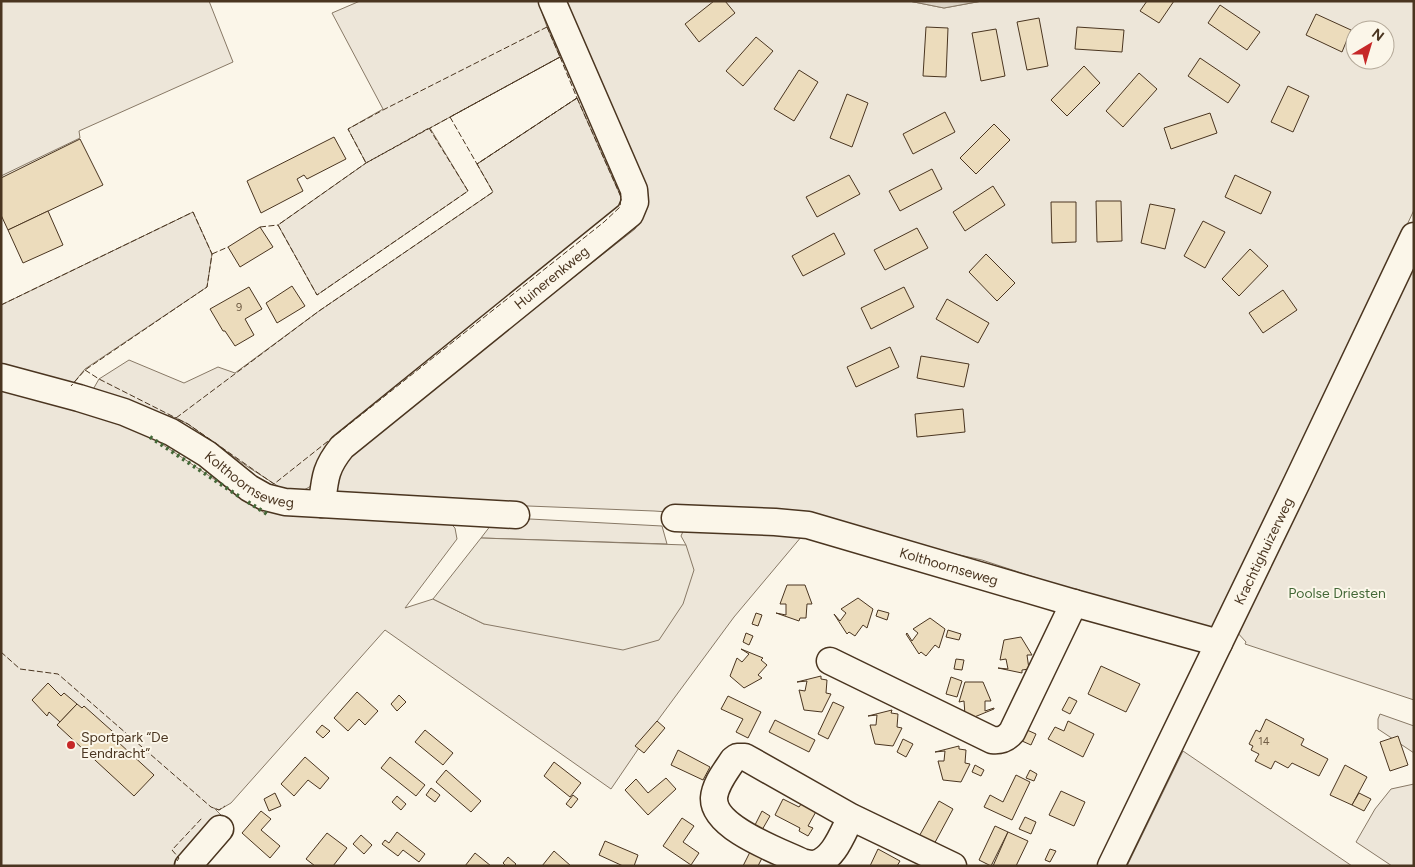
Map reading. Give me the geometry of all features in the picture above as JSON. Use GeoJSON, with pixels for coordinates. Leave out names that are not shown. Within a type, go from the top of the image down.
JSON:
{"type":"FeatureCollection","features":[{"type":"Feature","properties":{"kind":"street","name":"Huinerenkweg"},"geometry":{"type":"LineString","coordinates":[[322,504],[326,476],[332,460],[342,447],[630,214],[635,202],[634,190],[552,1]]}},
{"type":"Feature","properties":{"kind":"street","name":"Krachtighuizerweg"},"geometry":{"type":"LineString","coordinates":[[1110,866],[1297,482],[1414,236]]}},
{"type":"Feature","properties":{"kind":"street","name":"Kolthoornseweg"},"geometry":{"type":"LineString","coordinates":[[1,377],[124,412],[171,432],[207,454],[249,488],[265,497],[285,502],[516,514]]}},
{"type":"Feature","properties":{"kind":"street","name":"Kolthoornseweg"},"geometry":{"type":"LineString","coordinates":[[676,518],[808,525],[1218,643]]}},
{"type":"Feature","properties":{"kind":"street"},"geometry":{"type":"LineString","coordinates":[[830,661],[992,740],[1000,741],[1012,732],[1074,603]]}},
{"type":"Feature","properties":{"kind":"street"},"geometry":{"type":"LineString","coordinates":[[851,817],[834,849],[827,857],[813,864],[802,862],[738,831],[726,822],[716,808],[714,799],[717,786],[733,760],[741,756],[851,817],[953,866]]}},
{"type":"Feature","properties":{"kind":"street"},"geometry":{"type":"LineString","coordinates":[[188,866],[220,829]]}},
{"type":"Feature","properties":{"kind":"green space"},"geometry":{"type":"Polygon","coordinates":[[[1,1],[209,1],[233,62],[79,131],[80,138],[1,176],[1,1]]]}},
{"type":"Feature","properties":{"kind":"green space"},"geometry":{"type":"Polygon","coordinates":[[[360,1],[538,1],[560,57],[430,128],[468,191],[317,295],[278,225],[366,163],[348,129],[383,109],[332,13],[360,1]]]}},
{"type":"Feature","properties":{"kind":"green space"},"geometry":{"type":"Polygon","coordinates":[[[564,1],[909,1],[944,8],[982,1],[1414,1],[1414,210],[1213,636],[982,560],[813,522],[654,511],[352,499],[338,492],[333,484],[349,458],[392,420],[635,229],[645,213],[646,193],[564,1]]]}},
{"type":"Feature","properties":{"kind":"green space"},"geometry":{"type":"Polygon","coordinates":[[[577,98],[621,197],[620,207],[604,222],[381,399],[311,486],[304,490],[287,492],[188,424],[176,418],[91,393],[99,379],[129,360],[184,383],[218,367],[235,373],[319,311],[493,192],[477,164],[577,98]]]}},
{"type":"Feature","properties":{"kind":"green space"},"geometry":{"type":"Polygon","coordinates":[[[193,212],[212,254],[207,287],[85,369],[71,386],[1,366],[1,305],[193,212]]]}},
{"type":"Feature","properties":{"kind":"green space","name":"Poolse Driesten"},"geometry":{"type":"Polygon","coordinates":[[[1414,265],[1414,700],[1245,644],[1246,642],[1236,631],[1414,265]]]}},
{"type":"Feature","properties":{"kind":"green space"},"geometry":{"type":"Polygon","coordinates":[[[1,388],[90,411],[153,438],[266,514],[269,509],[450,523],[455,528],[457,539],[405,608],[433,599],[484,624],[686,545],[681,536],[685,527],[807,530],[734,617],[658,720],[611,789],[385,630],[231,803],[219,810],[214,808],[222,816],[178,866],[1,866],[1,388]]]}},
{"type":"Feature","properties":{"kind":"green space"},"geometry":{"type":"Polygon","coordinates":[[[511,518],[662,526],[667,544],[481,538],[491,525],[511,518]]]}},
{"type":"Feature","properties":{"kind":"green space"},"geometry":{"type":"Polygon","coordinates":[[[1380,714],[1414,726],[1414,753],[1378,729],[1380,714]]]}},
{"type":"Feature","properties":{"kind":"green space"},"geometry":{"type":"Polygon","coordinates":[[[1183,751],[1352,866],[1127,866],[1183,751]]]}},
{"type":"Feature","properties":{"kind":"green space"},"geometry":{"type":"Polygon","coordinates":[[[1414,784],[1414,866],[1392,866],[1356,842],[1375,809],[1391,789],[1414,784]]]}},
{"type":"Feature","properties":{"kind":"shaded area"},"geometry":{"type":"Polygon","coordinates":[[[909,1],[982,1],[944,8],[909,1]]]}},
{"type":"Feature","properties":{"kind":"shaded area"},"geometry":{"type":"Polygon","coordinates":[[[481,538],[686,545],[694,570],[683,604],[659,640],[623,650],[484,624],[433,599],[481,538]]]}},
{"type":"Feature","properties":{"kind":"building"},"geometry":{"type":"Polygon","coordinates":[[[714,1],[725,1],[735,13],[699,42],[685,24],[714,1]]]}},
{"type":"Feature","properties":{"kind":"building"},"geometry":{"type":"Polygon","coordinates":[[[1147,1],[1174,1],[1159,23],[1140,11],[1147,1]]]}},
{"type":"Feature","properties":{"kind":"building"},"geometry":{"type":"Polygon","coordinates":[[[1220,5],[1260,32],[1247,50],[1208,23],[1220,5]]]}},
{"type":"Feature","properties":{"kind":"building"},"geometry":{"type":"Polygon","coordinates":[[[1316,14],[1345,27],[1345,45],[1342,52],[1306,35],[1316,14]]]}},
{"type":"Feature","properties":{"kind":"building"},"geometry":{"type":"Polygon","coordinates":[[[1039,18],[1048,66],[1027,70],[1017,22],[1039,18]]]}},
{"type":"Feature","properties":{"kind":"building"},"geometry":{"type":"Polygon","coordinates":[[[926,27],[948,28],[946,77],[923,76],[926,27]]]}},
{"type":"Feature","properties":{"kind":"building"},"geometry":{"type":"Polygon","coordinates":[[[1077,27],[1124,30],[1122,52],[1075,49],[1077,27]]]}},
{"type":"Feature","properties":{"kind":"building"},"geometry":{"type":"Polygon","coordinates":[[[996,29],[1005,76],[981,81],[972,33],[996,29]]]}},
{"type":"Feature","properties":{"kind":"building"},"geometry":{"type":"Polygon","coordinates":[[[756,37],[773,51],[743,86],[726,71],[756,37]]]}},
{"type":"Feature","properties":{"kind":"building"},"geometry":{"type":"Polygon","coordinates":[[[1200,58],[1240,85],[1228,103],[1188,76],[1200,58]]]}},
{"type":"Feature","properties":{"kind":"building"},"geometry":{"type":"Polygon","coordinates":[[[1084,66],[1100,83],[1067,116],[1051,100],[1084,66]]]}},
{"type":"Feature","properties":{"kind":"building"},"geometry":{"type":"Polygon","coordinates":[[[799,70],[818,82],[794,121],[774,109],[799,70]]]}},
{"type":"Feature","properties":{"kind":"building"},"geometry":{"type":"Polygon","coordinates":[[[1139,73],[1157,89],[1123,127],[1106,111],[1139,73]]]}},
{"type":"Feature","properties":{"kind":"building"},"geometry":{"type":"Polygon","coordinates":[[[1288,86],[1309,96],[1293,132],[1271,122],[1288,86]]]}},
{"type":"Feature","properties":{"kind":"building"},"geometry":{"type":"Polygon","coordinates":[[[847,94],[868,103],[852,147],[830,138],[847,94]]]}},
{"type":"Feature","properties":{"kind":"building"},"geometry":{"type":"Polygon","coordinates":[[[945,112],[955,132],[913,154],[903,134],[945,112]]]}},
{"type":"Feature","properties":{"kind":"building"},"geometry":{"type":"Polygon","coordinates":[[[1210,113],[1217,133],[1171,149],[1164,128],[1210,113]]]}},
{"type":"Feature","properties":{"kind":"building"},"geometry":{"type":"Polygon","coordinates":[[[994,124],[1010,140],[976,174],[960,158],[994,124]]]}},
{"type":"Feature","properties":{"kind":"building"},"geometry":{"type":"Polygon","coordinates":[[[334,137],[346,159],[307,179],[304,175],[297,179],[303,191],[261,213],[247,181],[334,137]]]}},
{"type":"Feature","properties":{"kind":"building"},"geometry":{"type":"Polygon","coordinates":[[[80,139],[103,185],[8,230],[1,215],[1,178],[80,139]]]}},
{"type":"Feature","properties":{"kind":"building"},"geometry":{"type":"Polygon","coordinates":[[[932,169],[942,189],[900,211],[889,191],[932,169]]]}},
{"type":"Feature","properties":{"kind":"building"},"geometry":{"type":"Polygon","coordinates":[[[849,175],[860,194],[817,217],[806,197],[849,175]]]}},
{"type":"Feature","properties":{"kind":"building"},"geometry":{"type":"Polygon","coordinates":[[[1235,175],[1271,192],[1261,214],[1225,197],[1235,175]]]}},
{"type":"Feature","properties":{"kind":"building"},"geometry":{"type":"Polygon","coordinates":[[[993,186],[1005,205],[965,231],[953,212],[993,186]]]}},
{"type":"Feature","properties":{"kind":"building"},"geometry":{"type":"Polygon","coordinates":[[[1096,201],[1121,201],[1122,241],[1097,242],[1096,201]]]}},
{"type":"Feature","properties":{"kind":"building"},"geometry":{"type":"Polygon","coordinates":[[[1051,202],[1076,202],[1076,242],[1052,243],[1051,202]]]}},
{"type":"Feature","properties":{"kind":"building"},"geometry":{"type":"Polygon","coordinates":[[[1150,204],[1175,209],[1165,249],[1141,243],[1150,204]]]}},
{"type":"Feature","properties":{"kind":"building"},"geometry":{"type":"Polygon","coordinates":[[[48,211],[63,245],[23,263],[8,230],[48,211]]]}},
{"type":"Feature","properties":{"kind":"building"},"geometry":{"type":"Polygon","coordinates":[[[1203,221],[1225,232],[1205,268],[1184,256],[1203,221]]]}},
{"type":"Feature","properties":{"kind":"building"},"geometry":{"type":"Polygon","coordinates":[[[260,227],[273,247],[240,267],[228,247],[260,227]]]}},
{"type":"Feature","properties":{"kind":"building"},"geometry":{"type":"Polygon","coordinates":[[[917,228],[928,248],[885,270],[874,250],[917,228]]]}},
{"type":"Feature","properties":{"kind":"building"},"geometry":{"type":"Polygon","coordinates":[[[834,233],[845,254],[803,276],[792,256],[834,233]]]}},
{"type":"Feature","properties":{"kind":"building"},"geometry":{"type":"Polygon","coordinates":[[[1250,249],[1268,266],[1239,296],[1222,279],[1250,249]]]}},
{"type":"Feature","properties":{"kind":"building"},"geometry":{"type":"Polygon","coordinates":[[[986,254],[1015,283],[997,301],[969,272],[986,254]]]}},
{"type":"Feature","properties":{"kind":"building"},"geometry":{"type":"Polygon","coordinates":[[[292,286],[305,306],[277,323],[266,303],[292,286]]]}},
{"type":"Feature","properties":{"kind":"building"},"geometry":{"type":"Polygon","coordinates":[[[249,287],[262,309],[245,319],[254,335],[235,346],[225,331],[223,331],[210,309],[249,287]]]}},
{"type":"Feature","properties":{"kind":"building"},"geometry":{"type":"Polygon","coordinates":[[[904,287],[914,307],[871,329],[861,308],[904,287]]]}},
{"type":"Feature","properties":{"kind":"building"},"geometry":{"type":"Polygon","coordinates":[[[1283,290],[1297,310],[1263,333],[1249,313],[1283,290]]]}},
{"type":"Feature","properties":{"kind":"building"},"geometry":{"type":"Polygon","coordinates":[[[947,299],[989,323],[978,343],[936,319],[947,299]]]}},
{"type":"Feature","properties":{"kind":"building"},"geometry":{"type":"Polygon","coordinates":[[[890,347],[899,367],[856,387],[847,367],[890,347]]]}},
{"type":"Feature","properties":{"kind":"building"},"geometry":{"type":"Polygon","coordinates":[[[921,356],[969,364],[964,387],[917,378],[921,356]]]}},
{"type":"Feature","properties":{"kind":"building"},"geometry":{"type":"Polygon","coordinates":[[[963,409],[965,432],[917,437],[915,414],[963,409]]]}},
{"type":"Feature","properties":{"kind":"building"},"geometry":{"type":"Polygon","coordinates":[[[787,585],[805,585],[812,604],[807,604],[806,618],[800,618],[799,621],[776,613],[786,615],[786,604],[780,604],[787,585]]]}},
{"type":"Feature","properties":{"kind":"building"},"geometry":{"type":"Polygon","coordinates":[[[858,598],[873,609],[867,628],[863,625],[855,636],[849,632],[847,634],[834,614],[840,621],[846,613],[841,609],[858,598]]]}},
{"type":"Feature","properties":{"kind":"building"},"geometry":{"type":"Polygon","coordinates":[[[878,610],[889,613],[887,620],[876,616],[878,610]]]}},
{"type":"Feature","properties":{"kind":"building"},"geometry":{"type":"Polygon","coordinates":[[[756,613],[762,615],[758,626],[752,624],[756,613]]]}},
{"type":"Feature","properties":{"kind":"building"},"geometry":{"type":"Polygon","coordinates":[[[930,618],[945,629],[939,648],[935,645],[926,656],[921,652],[919,654],[906,634],[912,641],[918,633],[913,629],[930,618]]]}},
{"type":"Feature","properties":{"kind":"building"},"geometry":{"type":"Polygon","coordinates":[[[948,630],[961,634],[959,640],[946,637],[948,630]]]}},
{"type":"Feature","properties":{"kind":"building"},"geometry":{"type":"Polygon","coordinates":[[[746,633],[753,636],[749,645],[743,642],[746,633]]]}},
{"type":"Feature","properties":{"kind":"building"},"geometry":{"type":"Polygon","coordinates":[[[1021,637],[1032,655],[1027,655],[1029,669],[1022,670],[1022,673],[998,668],[1008,669],[1006,659],[1000,660],[1004,640],[1021,637]]]}},
{"type":"Feature","properties":{"kind":"building"},"geometry":{"type":"Polygon","coordinates":[[[741,649],[763,658],[761,660],[767,665],[758,675],[762,678],[744,688],[730,676],[737,658],[742,662],[749,654],[741,649]]]}},
{"type":"Feature","properties":{"kind":"building"},"geometry":{"type":"Polygon","coordinates":[[[956,659],[964,660],[962,670],[954,669],[956,659]]]}},
{"type":"Feature","properties":{"kind":"building"},"geometry":{"type":"Polygon","coordinates":[[[1101,666],[1140,684],[1126,712],[1088,694],[1101,666]]]}},
{"type":"Feature","properties":{"kind":"building"},"geometry":{"type":"Polygon","coordinates":[[[821,676],[821,679],[827,680],[826,693],[831,694],[822,712],[804,710],[799,690],[805,691],[807,681],[797,682],[821,676]]]}},
{"type":"Feature","properties":{"kind":"building"},"geometry":{"type":"Polygon","coordinates":[[[951,677],[962,681],[957,697],[946,694],[951,677]]]}},
{"type":"Feature","properties":{"kind":"building"},"geometry":{"type":"Polygon","coordinates":[[[965,682],[983,682],[991,701],[985,701],[985,711],[994,709],[972,718],[972,715],[965,715],[964,701],[959,702],[965,682]]]}},
{"type":"Feature","properties":{"kind":"building"},"geometry":{"type":"Polygon","coordinates":[[[48,683],[61,696],[64,693],[77,704],[60,722],[49,712],[47,716],[32,700],[48,683]]]}},
{"type":"Feature","properties":{"kind":"building"},"geometry":{"type":"Polygon","coordinates":[[[357,692],[378,711],[365,725],[359,719],[348,731],[334,718],[357,692]]]}},
{"type":"Feature","properties":{"kind":"building"},"geometry":{"type":"Polygon","coordinates":[[[399,695],[406,702],[397,711],[391,704],[399,695]]]}},
{"type":"Feature","properties":{"kind":"building"},"geometry":{"type":"Polygon","coordinates":[[[728,696],[761,712],[748,738],[736,732],[743,719],[721,709],[728,696]]]}},
{"type":"Feature","properties":{"kind":"building"},"geometry":{"type":"Polygon","coordinates":[[[1069,697],[1077,701],[1070,714],[1062,710],[1069,697]]]}},
{"type":"Feature","properties":{"kind":"building"},"geometry":{"type":"Polygon","coordinates":[[[833,702],[844,707],[828,739],[818,734],[833,702]]]}},
{"type":"Feature","properties":{"kind":"building"},"geometry":{"type":"Polygon","coordinates":[[[77,704],[82,708],[84,706],[121,739],[118,742],[154,775],[134,796],[57,725],[77,704]]]}},
{"type":"Feature","properties":{"kind":"building"},"geometry":{"type":"Polygon","coordinates":[[[892,710],[891,713],[898,714],[897,727],[902,728],[893,746],[875,744],[870,725],[876,725],[877,715],[868,716],[892,710]]]}},
{"type":"Feature","properties":{"kind":"building"},"geometry":{"type":"Polygon","coordinates":[[[1266,719],[1304,739],[1301,745],[1328,759],[1319,776],[1292,763],[1288,768],[1275,761],[1271,769],[1255,761],[1259,754],[1251,750],[1253,746],[1249,744],[1256,730],[1260,732],[1266,719]]]}},
{"type":"Feature","properties":{"kind":"building"},"geometry":{"type":"Polygon","coordinates":[[[775,720],[815,740],[809,752],[769,732],[775,720]]]}},
{"type":"Feature","properties":{"kind":"building"},"geometry":{"type":"Polygon","coordinates":[[[657,721],[665,728],[644,753],[635,746],[657,721]]]}},
{"type":"Feature","properties":{"kind":"building"},"geometry":{"type":"Polygon","coordinates":[[[1068,721],[1094,734],[1083,757],[1048,739],[1055,727],[1064,731],[1068,721]]]}},
{"type":"Feature","properties":{"kind":"building"},"geometry":{"type":"Polygon","coordinates":[[[322,725],[330,731],[323,738],[316,732],[322,725]]]}},
{"type":"Feature","properties":{"kind":"building"},"geometry":{"type":"Polygon","coordinates":[[[425,730],[453,753],[443,765],[415,742],[425,730]]]}},
{"type":"Feature","properties":{"kind":"building"},"geometry":{"type":"Polygon","coordinates":[[[1027,730],[1036,734],[1031,745],[1022,741],[1027,730]]]}},
{"type":"Feature","properties":{"kind":"building"},"geometry":{"type":"Polygon","coordinates":[[[1398,736],[1408,765],[1390,771],[1380,742],[1398,736]]]}},
{"type":"Feature","properties":{"kind":"building"},"geometry":{"type":"Polygon","coordinates":[[[903,739],[913,744],[906,757],[897,752],[903,739]]]}},
{"type":"Feature","properties":{"kind":"building"},"geometry":{"type":"Polygon","coordinates":[[[959,746],[959,749],[966,750],[965,763],[970,764],[961,782],[943,780],[938,761],[944,761],[945,751],[935,752],[959,746]]]}},
{"type":"Feature","properties":{"kind":"building"},"geometry":{"type":"Polygon","coordinates":[[[678,750],[710,767],[703,780],[671,765],[678,750]]]}},
{"type":"Feature","properties":{"kind":"building"},"geometry":{"type":"Polygon","coordinates":[[[305,757],[329,778],[320,789],[308,780],[294,796],[281,784],[305,757]]]}},
{"type":"Feature","properties":{"kind":"building"},"geometry":{"type":"Polygon","coordinates":[[[390,757],[425,785],[416,796],[381,768],[390,757]]]}},
{"type":"Feature","properties":{"kind":"building"},"geometry":{"type":"Polygon","coordinates":[[[554,762],[581,783],[570,797],[544,776],[554,762]]]}},
{"type":"Feature","properties":{"kind":"building"},"geometry":{"type":"Polygon","coordinates":[[[975,765],[984,770],[981,776],[972,772],[975,765]]]}},
{"type":"Feature","properties":{"kind":"building"},"geometry":{"type":"Polygon","coordinates":[[[1345,765],[1367,777],[1352,805],[1330,795],[1345,765]]]}},
{"type":"Feature","properties":{"kind":"building"},"geometry":{"type":"Polygon","coordinates":[[[446,770],[481,801],[471,812],[436,782],[446,770]]]}},
{"type":"Feature","properties":{"kind":"building"},"geometry":{"type":"Polygon","coordinates":[[[1030,770],[1037,774],[1034,781],[1026,778],[1030,770]]]}},
{"type":"Feature","properties":{"kind":"building"},"geometry":{"type":"Polygon","coordinates":[[[1016,775],[1030,782],[1012,820],[984,807],[990,795],[1003,802],[1016,775]]]}},
{"type":"Feature","properties":{"kind":"building"},"geometry":{"type":"Polygon","coordinates":[[[666,778],[676,789],[648,815],[625,790],[636,779],[648,793],[666,778]]]}},
{"type":"Feature","properties":{"kind":"building"},"geometry":{"type":"Polygon","coordinates":[[[431,788],[440,795],[435,802],[426,795],[431,788]]]}},
{"type":"Feature","properties":{"kind":"building"},"geometry":{"type":"Polygon","coordinates":[[[1061,791],[1085,802],[1074,826],[1049,815],[1061,791]]]}},
{"type":"Feature","properties":{"kind":"building"},"geometry":{"type":"Polygon","coordinates":[[[275,793],[281,806],[269,811],[264,799],[275,793]]]}},
{"type":"Feature","properties":{"kind":"building"},"geometry":{"type":"Polygon","coordinates":[[[1359,793],[1371,799],[1364,811],[1352,805],[1359,793]]]}},
{"type":"Feature","properties":{"kind":"building"},"geometry":{"type":"Polygon","coordinates":[[[573,795],[578,799],[571,808],[566,804],[573,795]]]}},
{"type":"Feature","properties":{"kind":"building"},"geometry":{"type":"Polygon","coordinates":[[[397,796],[406,804],[401,810],[392,802],[397,796]]]}},
{"type":"Feature","properties":{"kind":"building"},"geometry":{"type":"Polygon","coordinates":[[[783,799],[799,807],[804,800],[818,808],[808,826],[813,828],[808,836],[799,831],[800,828],[775,815],[783,799]]]}},
{"type":"Feature","properties":{"kind":"building"},"geometry":{"type":"Polygon","coordinates":[[[939,801],[953,809],[932,848],[917,840],[939,801]]]}},
{"type":"Feature","properties":{"kind":"building"},"geometry":{"type":"Polygon","coordinates":[[[261,811],[271,819],[261,830],[280,846],[270,858],[242,833],[261,811]]]}},
{"type":"Feature","properties":{"kind":"building"},"geometry":{"type":"Polygon","coordinates":[[[762,811],[770,816],[762,830],[755,825],[762,811]]]}},
{"type":"Feature","properties":{"kind":"building"},"geometry":{"type":"Polygon","coordinates":[[[1025,817],[1036,822],[1031,834],[1019,829],[1025,817]]]}},
{"type":"Feature","properties":{"kind":"building"},"geometry":{"type":"Polygon","coordinates":[[[682,818],[694,826],[683,842],[699,853],[691,865],[663,846],[682,818]]]}},
{"type":"Feature","properties":{"kind":"building"},"geometry":{"type":"Polygon","coordinates":[[[995,826],[1008,832],[991,866],[979,860],[995,826]]]}},
{"type":"Feature","properties":{"kind":"building"},"geometry":{"type":"Polygon","coordinates":[[[397,832],[425,854],[419,862],[403,850],[398,856],[382,844],[385,840],[389,843],[397,832]]]}},
{"type":"Feature","properties":{"kind":"building"},"geometry":{"type":"Polygon","coordinates":[[[1008,832],[1028,841],[1016,866],[993,866],[1008,832]]]}},
{"type":"Feature","properties":{"kind":"building"},"geometry":{"type":"Polygon","coordinates":[[[327,833],[347,848],[333,866],[315,866],[306,859],[327,833]]]}},
{"type":"Feature","properties":{"kind":"building"},"geometry":{"type":"Polygon","coordinates":[[[361,835],[372,845],[364,854],[353,844],[361,835]]]}},
{"type":"Feature","properties":{"kind":"building"},"geometry":{"type":"Polygon","coordinates":[[[605,841],[638,855],[634,866],[623,866],[599,855],[605,841]]]}},
{"type":"Feature","properties":{"kind":"building"},"geometry":{"type":"Polygon","coordinates":[[[753,846],[765,852],[758,866],[743,866],[753,846]]]}},
{"type":"Feature","properties":{"kind":"building"},"geometry":{"type":"Polygon","coordinates":[[[878,849],[900,861],[897,866],[870,866],[878,849]]]}},
{"type":"Feature","properties":{"kind":"building"},"geometry":{"type":"Polygon","coordinates":[[[1050,849],[1056,851],[1050,862],[1045,860],[1050,849]]]}},
{"type":"Feature","properties":{"kind":"building"},"geometry":{"type":"Polygon","coordinates":[[[554,851],[571,866],[542,866],[554,851]]]}},
{"type":"Feature","properties":{"kind":"building"},"geometry":{"type":"Polygon","coordinates":[[[475,853],[491,866],[465,866],[475,853]]]}},
{"type":"Feature","properties":{"kind":"building"},"geometry":{"type":"Polygon","coordinates":[[[508,857],[516,864],[514,866],[506,866],[503,863],[508,857]]]}},
{"type":"Feature","properties":{"kind":"hedge"},"geometry":{"type":"LineString","coordinates":[[150,437],[240,497]]}},
{"type":"Feature","properties":{"kind":"hedge"},"geometry":{"type":"LineString","coordinates":[[248,502],[267,514]]}},
{"type":"Feature","properties":{"kind":"fence"},"geometry":{"type":"LineString","coordinates":[[547,27],[560,57],[366,163],[348,129],[547,27]]}},
{"type":"Feature","properties":{"kind":"fence"},"geometry":{"type":"LineString","coordinates":[[560,57],[577,98],[477,164],[450,117],[560,57]]}},
{"type":"Feature","properties":{"kind":"fence"},"geometry":{"type":"LineString","coordinates":[[577,98],[621,197],[620,207],[604,222],[274,484],[188,424],[176,418],[319,311],[493,192],[477,164],[577,98]]}},
{"type":"Feature","properties":{"kind":"fence"},"geometry":{"type":"LineString","coordinates":[[429,128],[468,191],[317,295],[278,225],[366,163],[429,128]]}},
{"type":"Feature","properties":{"kind":"fence"},"geometry":{"type":"LineString","coordinates":[[1,305],[193,212],[212,254],[207,287],[85,370],[71,386]]}},
{"type":"Feature","properties":{"kind":"fence"},"geometry":{"type":"LineString","coordinates":[[260,227],[278,225]]}},
{"type":"Feature","properties":{"kind":"fence"},"geometry":{"type":"LineString","coordinates":[[212,254],[228,247]]}},
{"type":"Feature","properties":{"kind":"fence"},"geometry":{"type":"LineString","coordinates":[[85,370],[176,418]]}},
{"type":"Feature","properties":{"kind":"fence"},"geometry":{"type":"LineString","coordinates":[[1,652],[20,669],[58,674],[211,807],[219,810],[225,806]]}},
{"type":"Feature","properties":{"kind":"fence"},"geometry":{"type":"LineString","coordinates":[[177,861],[179,858],[172,850],[202,818]]}},
{"type":"Feature","properties":{"kind":"place","name":"Sportpark “De Eendracht”"},"geometry":{"type":"Point","coordinates":[71,745]}}]}
